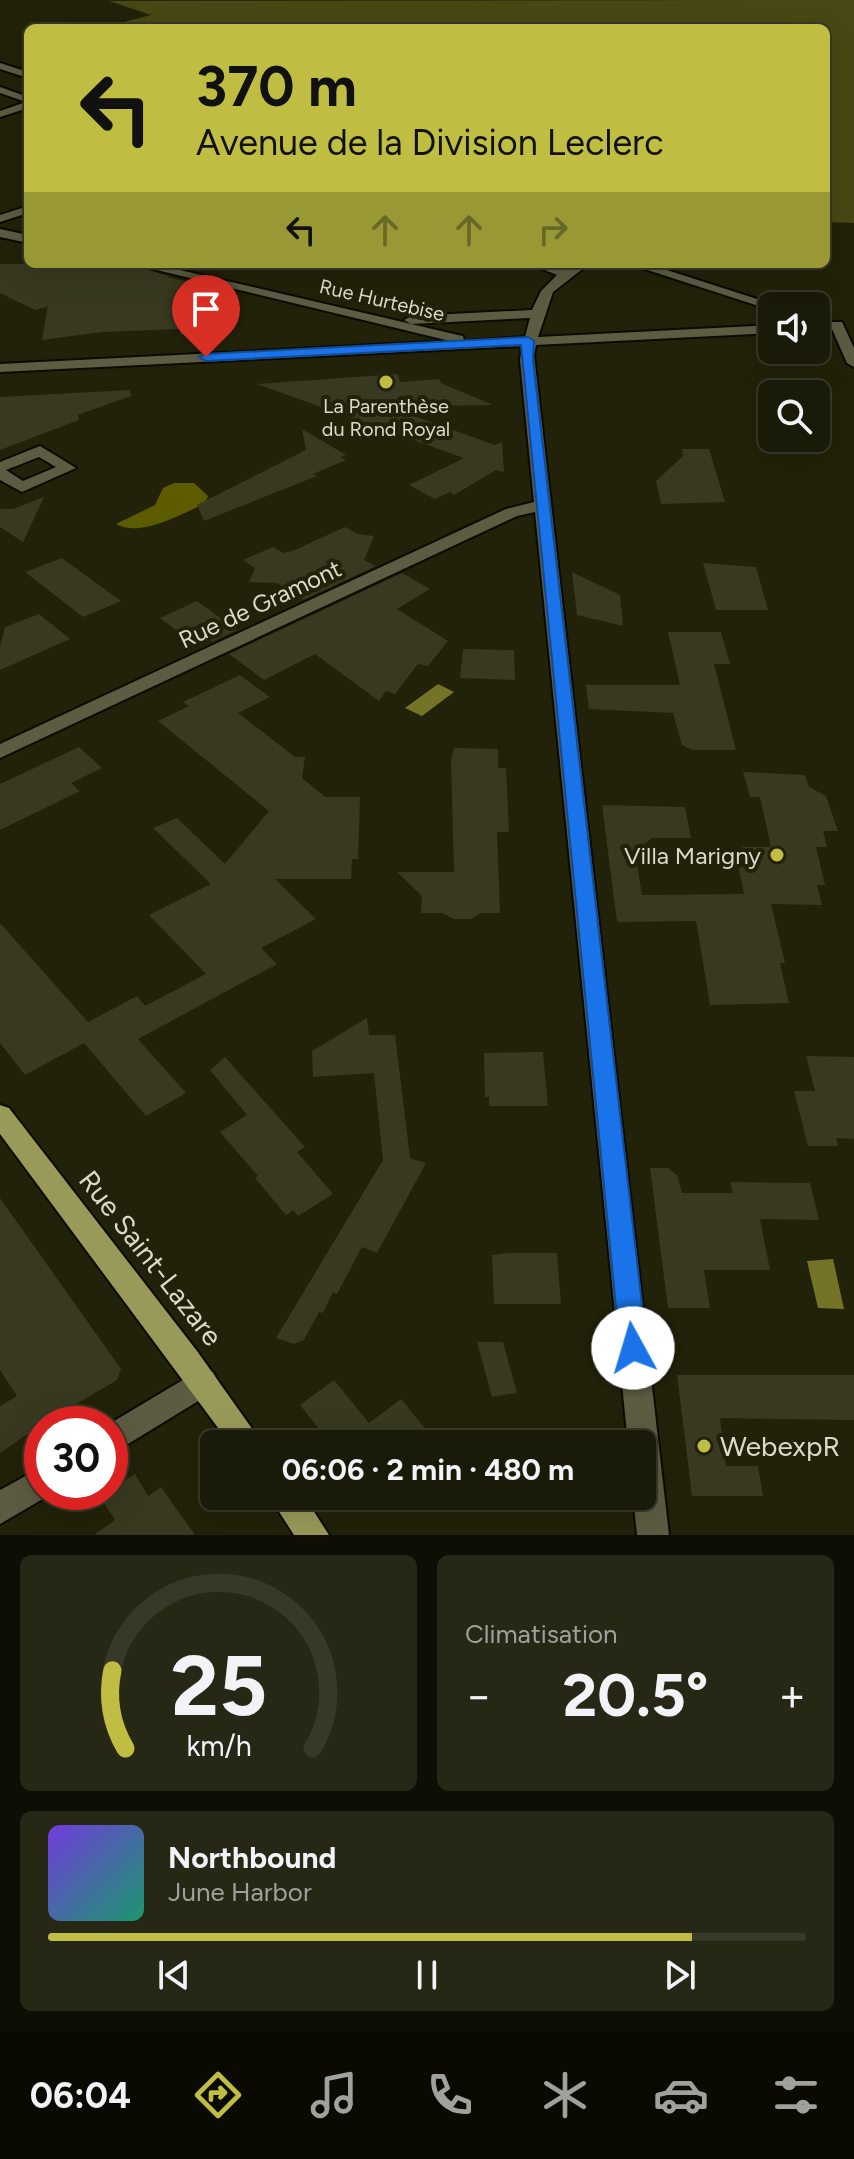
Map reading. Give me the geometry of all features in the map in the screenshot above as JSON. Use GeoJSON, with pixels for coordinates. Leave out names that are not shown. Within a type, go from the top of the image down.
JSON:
{"type":"FeatureCollection","features":[{"type":"Feature","properties":{"kind":"main road","name":"Rue Saint-Lazare"},"geometry":{"type":"LineString","coordinates":[[0,1115],[112,1267],[165,1328],[238,1430]]}},
{"type":"Feature","properties":{"kind":"main road"},"geometry":{"type":"LineString","coordinates":[[295,1510],[313,1535]]}},
{"type":"Feature","properties":{"kind":"street"},"geometry":{"type":"LineString","coordinates":[[0,66],[24,74]]}},
{"type":"Feature","properties":{"kind":"street"},"geometry":{"type":"LineString","coordinates":[[0,90],[24,100]]}},
{"type":"Feature","properties":{"kind":"street"},"geometry":{"type":"LineString","coordinates":[[0,114],[24,104]]}},
{"type":"Feature","properties":{"kind":"street"},"geometry":{"type":"LineString","coordinates":[[0,219],[24,210]]}},
{"type":"Feature","properties":{"kind":"street"},"geometry":{"type":"LineString","coordinates":[[0,219],[7,224],[0,232],[24,238]]}},
{"type":"Feature","properties":{"kind":"street","name":"Rue Hurtebise"},"geometry":{"type":"LineString","coordinates":[[156,268],[391,321],[477,344]]}},
{"type":"Feature","properties":{"kind":"street"},"geometry":{"type":"LineString","coordinates":[[548,268],[564,273]]}},
{"type":"Feature","properties":{"kind":"street"},"geometry":{"type":"LineString","coordinates":[[575,268],[564,273],[546,292],[537,314],[536,327],[528,341],[527,360],[653,1535]]}},
{"type":"Feature","properties":{"kind":"street"},"geometry":{"type":"LineString","coordinates":[[648,268],[758,301]]}},
{"type":"Feature","properties":{"kind":"street"},"geometry":{"type":"LineString","coordinates":[[391,321],[537,314]]}},
{"type":"Feature","properties":{"kind":"street"},"geometry":{"type":"LineString","coordinates":[[830,323],[854,331]]}},
{"type":"Feature","properties":{"kind":"street"},"geometry":{"type":"LineString","coordinates":[[830,325],[837,325]]}},
{"type":"Feature","properties":{"kind":"street"},"geometry":{"type":"LineString","coordinates":[[837,325],[854,363]]}},
{"type":"Feature","properties":{"kind":"street"},"geometry":{"type":"LineString","coordinates":[[0,368],[758,330]]}},
{"type":"Feature","properties":{"kind":"street","name":"Rue de Gramont"},"geometry":{"type":"LineString","coordinates":[[0,752],[512,512],[543,505]]}},
{"type":"Feature","properties":{"kind":"street"},"geometry":{"type":"LineString","coordinates":[[128,1429],[203,1382]]}},
{"type":"Feature","properties":{"kind":"street"},"geometry":{"type":"LineString","coordinates":[[0,1508],[24,1493]]}},
{"type":"Feature","properties":{"kind":"shaded area"},"geometry":{"type":"Polygon","coordinates":[[[854,0],[854,223],[830,222],[830,24],[130,24],[124,22],[151,15],[109,1],[854,0]]]}},
{"type":"Feature","properties":{"kind":"shaded area"},"geometry":{"type":"Polygon","coordinates":[[[174,483],[194,483],[208,496],[205,504],[149,526],[126,528],[116,524],[155,505],[163,488],[174,483]]]}},
{"type":"Feature","properties":{"kind":"shaded area"},"geometry":{"type":"Polygon","coordinates":[[[438,684],[454,692],[422,716],[405,708],[438,684]]]}},
{"type":"Feature","properties":{"kind":"shaded area"},"geometry":{"type":"Polygon","coordinates":[[[833,1259],[844,1309],[818,1308],[807,1261],[833,1259]]]}},
{"type":"Feature","properties":{"kind":"building"},"geometry":{"type":"Polygon","coordinates":[[[0,264],[24,264],[24,268],[142,268],[221,290],[225,333],[180,335],[180,329],[102,332],[42,340],[48,306],[35,310],[0,293],[0,264]]]}},
{"type":"Feature","properties":{"kind":"building"},"geometry":{"type":"Polygon","coordinates":[[[398,374],[400,382],[439,379],[441,383],[493,405],[389,407],[495,445],[502,442],[504,472],[496,470],[454,495],[450,492],[435,499],[409,485],[464,458],[257,384],[398,374]]]}},
{"type":"Feature","properties":{"kind":"building"},"geometry":{"type":"Polygon","coordinates":[[[130,390],[131,396],[78,415],[79,420],[0,450],[0,397],[130,390]]]}},
{"type":"Feature","properties":{"kind":"building"},"geometry":{"type":"Polygon","coordinates":[[[302,429],[346,455],[340,457],[346,460],[313,474],[317,476],[204,521],[197,505],[306,450],[302,429]]]}},
{"type":"Feature","properties":{"kind":"building"},"geometry":{"type":"Polygon","coordinates":[[[682,449],[709,449],[725,502],[661,504],[656,481],[683,456],[682,449]]]}},
{"type":"Feature","properties":{"kind":"building"},"geometry":{"type":"Polygon","coordinates":[[[44,497],[23,542],[0,527],[0,509],[13,509],[44,497]]]}},
{"type":"Feature","properties":{"kind":"building"},"geometry":{"type":"Polygon","coordinates":[[[345,527],[358,534],[374,536],[364,560],[376,566],[303,600],[277,583],[249,582],[255,568],[243,560],[273,547],[284,553],[297,549],[345,527]]]}},
{"type":"Feature","properties":{"kind":"building"},"geometry":{"type":"Polygon","coordinates":[[[62,558],[121,601],[83,617],[25,572],[62,558]]]}},
{"type":"Feature","properties":{"kind":"building"},"geometry":{"type":"Polygon","coordinates":[[[703,563],[756,567],[768,610],[716,610],[703,563]]]}},
{"type":"Feature","properties":{"kind":"building"},"geometry":{"type":"Polygon","coordinates":[[[572,572],[620,595],[623,626],[577,615],[572,572]]]}},
{"type":"Feature","properties":{"kind":"building"},"geometry":{"type":"Polygon","coordinates":[[[402,573],[430,589],[397,609],[448,641],[428,666],[418,664],[395,694],[386,691],[379,701],[315,654],[264,680],[229,654],[402,573]]]}},
{"type":"Feature","properties":{"kind":"building"},"geometry":{"type":"Polygon","coordinates":[[[197,601],[237,630],[212,642],[196,630],[184,636],[160,618],[197,601]]]}},
{"type":"Feature","properties":{"kind":"building"},"geometry":{"type":"Polygon","coordinates":[[[39,614],[70,639],[0,670],[0,647],[5,627],[39,614]]]}},
{"type":"Feature","properties":{"kind":"building"},"geometry":{"type":"Polygon","coordinates":[[[668,632],[721,632],[730,664],[714,664],[736,750],[692,750],[682,745],[673,713],[589,709],[586,685],[680,685],[668,632]]]}},
{"type":"Feature","properties":{"kind":"building"},"geometry":{"type":"Polygon","coordinates":[[[463,649],[514,650],[515,680],[460,678],[463,649]]]}},
{"type":"Feature","properties":{"kind":"building"},"geometry":{"type":"Polygon","coordinates":[[[240,675],[270,697],[238,713],[295,757],[305,757],[302,778],[325,797],[360,797],[358,859],[352,859],[351,879],[275,879],[316,919],[261,948],[277,964],[138,1039],[186,1093],[146,1116],[84,1043],[25,1075],[0,1043],[0,923],[88,1022],[137,996],[145,1006],[206,974],[149,915],[211,884],[153,828],[177,818],[225,864],[269,811],[158,721],[189,706],[183,702],[240,675]]]}},
{"type":"Feature","properties":{"kind":"building"},"geometry":{"type":"Polygon","coordinates":[[[79,747],[102,768],[71,783],[80,791],[0,830],[0,784],[79,747]]]}},
{"type":"Feature","properties":{"kind":"building"},"geometry":{"type":"Polygon","coordinates":[[[454,748],[498,749],[498,768],[506,768],[509,832],[497,832],[500,913],[481,913],[471,919],[454,919],[442,913],[421,913],[422,896],[397,872],[454,872],[451,760],[454,748]]]}},
{"type":"Feature","properties":{"kind":"building"},"geometry":{"type":"Polygon","coordinates":[[[743,772],[805,775],[809,787],[826,796],[838,831],[823,831],[827,847],[816,847],[825,885],[817,885],[822,905],[771,904],[785,963],[780,963],[789,1003],[710,1005],[696,921],[617,922],[602,805],[685,807],[691,838],[652,838],[635,852],[642,895],[744,894],[738,864],[746,864],[742,847],[771,847],[760,797],[750,797],[743,772]]]}},
{"type":"Feature","properties":{"kind":"building"},"geometry":{"type":"Polygon","coordinates":[[[367,1018],[369,1035],[395,1035],[410,1158],[426,1163],[377,1253],[362,1247],[337,1294],[333,1292],[304,1340],[294,1344],[276,1338],[383,1160],[374,1073],[313,1077],[312,1051],[367,1018]]]}},
{"type":"Feature","properties":{"kind":"building"},"geometry":{"type":"Polygon","coordinates":[[[543,1052],[548,1106],[489,1106],[489,1097],[485,1097],[484,1053],[543,1052]]]}},
{"type":"Feature","properties":{"kind":"building"},"geometry":{"type":"Polygon","coordinates":[[[806,1056],[854,1057],[854,1139],[836,1138],[838,1146],[808,1146],[794,1091],[815,1091],[806,1056]]]}},
{"type":"Feature","properties":{"kind":"building"},"geometry":{"type":"Polygon","coordinates":[[[225,1057],[305,1147],[297,1152],[333,1194],[298,1216],[293,1210],[286,1215],[220,1132],[247,1115],[210,1070],[225,1057]]]}},
{"type":"Feature","properties":{"kind":"building"},"geometry":{"type":"Polygon","coordinates":[[[650,1168],[668,1168],[677,1175],[682,1193],[733,1193],[730,1182],[810,1183],[819,1220],[760,1219],[770,1270],[704,1270],[710,1308],[668,1308],[650,1168]]]}},
{"type":"Feature","properties":{"kind":"building"},"geometry":{"type":"Polygon","coordinates":[[[0,1198],[121,1369],[117,1380],[73,1406],[24,1406],[24,1436],[0,1453],[0,1406],[17,1396],[0,1370],[0,1198]]]}},
{"type":"Feature","properties":{"kind":"building"},"geometry":{"type":"Polygon","coordinates":[[[557,1253],[561,1304],[494,1304],[492,1255],[557,1253]]]}},
{"type":"Feature","properties":{"kind":"building"},"geometry":{"type":"Polygon","coordinates":[[[477,1342],[503,1342],[517,1393],[492,1397],[477,1342]]]}},
{"type":"Feature","properties":{"kind":"building","name":"WebexpR"},"geometry":{"type":"Polygon","coordinates":[[[677,1375],[854,1375],[854,1420],[720,1418],[726,1466],[758,1466],[763,1496],[692,1496],[677,1375]]]}},
{"type":"Feature","properties":{"kind":"building"},"geometry":{"type":"Polygon","coordinates":[[[334,1380],[369,1423],[401,1399],[426,1430],[320,1430],[300,1405],[334,1380]]]}},
{"type":"Feature","properties":{"kind":"building"},"geometry":{"type":"Polygon","coordinates":[[[135,1474],[148,1496],[161,1487],[195,1535],[94,1535],[115,1520],[108,1510],[128,1510],[128,1479],[135,1474]]]}},
{"type":"Feature","properties":{"kind":"place","name":"La Parenthèse du Rond Royal"},"geometry":{"type":"Point","coordinates":[386,382]}},
{"type":"Feature","properties":{"kind":"place","name":"Villa Marigny"},"geometry":{"type":"Point","coordinates":[777,855]}},
{"type":"Feature","properties":{"kind":"place","name":"WebexpR"},"geometry":{"type":"Point","coordinates":[704,1446]}},
{"type":"Feature","properties":{"kind":"route"},"geometry":{"type":"LineString","coordinates":[[206,357],[528,341],[527,360],[633,1348]]}}]}
